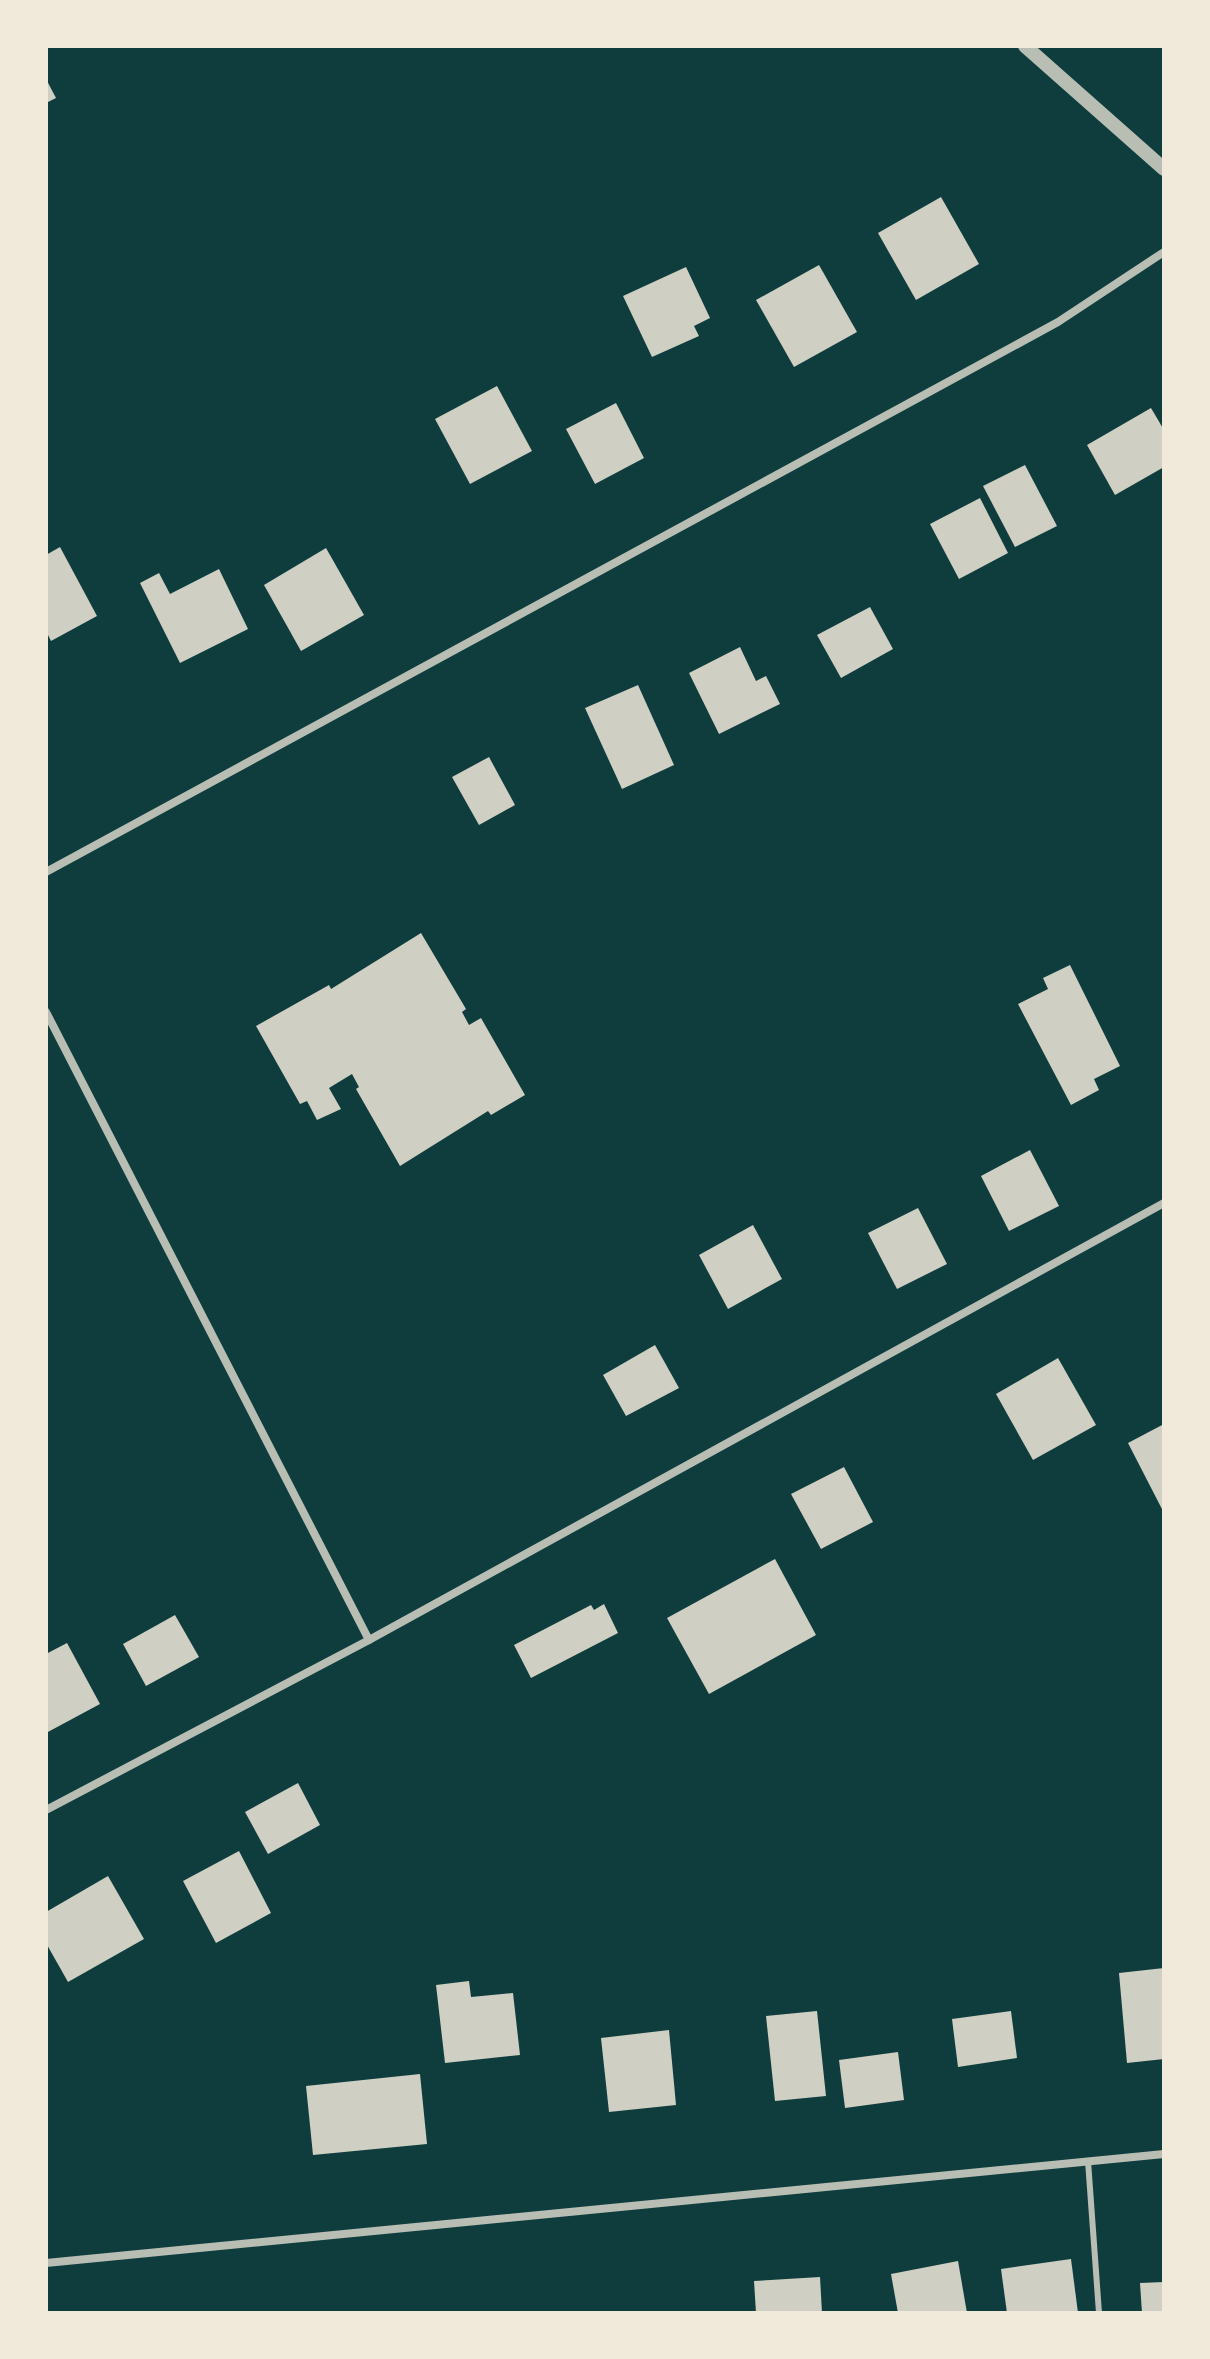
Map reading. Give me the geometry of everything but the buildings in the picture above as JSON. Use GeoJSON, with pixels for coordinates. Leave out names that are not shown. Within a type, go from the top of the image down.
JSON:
{"type":"FeatureCollection","features":[{"type":"Feature","properties":{"kind":"street"},"geometry":{"type":"LineString","coordinates":[[1025,46],[1164,169]]}},
{"type":"Feature","properties":{"kind":"street"},"geometry":{"type":"LineString","coordinates":[[46,872],[1058,322],[1164,252]]}},
{"type":"Feature","properties":{"kind":"street"},"geometry":{"type":"LineString","coordinates":[[46,1012],[369,1640]]}},
{"type":"Feature","properties":{"kind":"street"},"geometry":{"type":"LineString","coordinates":[[46,1810],[369,1640],[1164,1203]]}},
{"type":"Feature","properties":{"kind":"street"},"geometry":{"type":"LineString","coordinates":[[46,2263],[1164,2154]]}},
{"type":"Feature","properties":{"kind":"lane"},"geometry":{"type":"LineString","coordinates":[[1088,2161],[1099,2313]]}}]}
